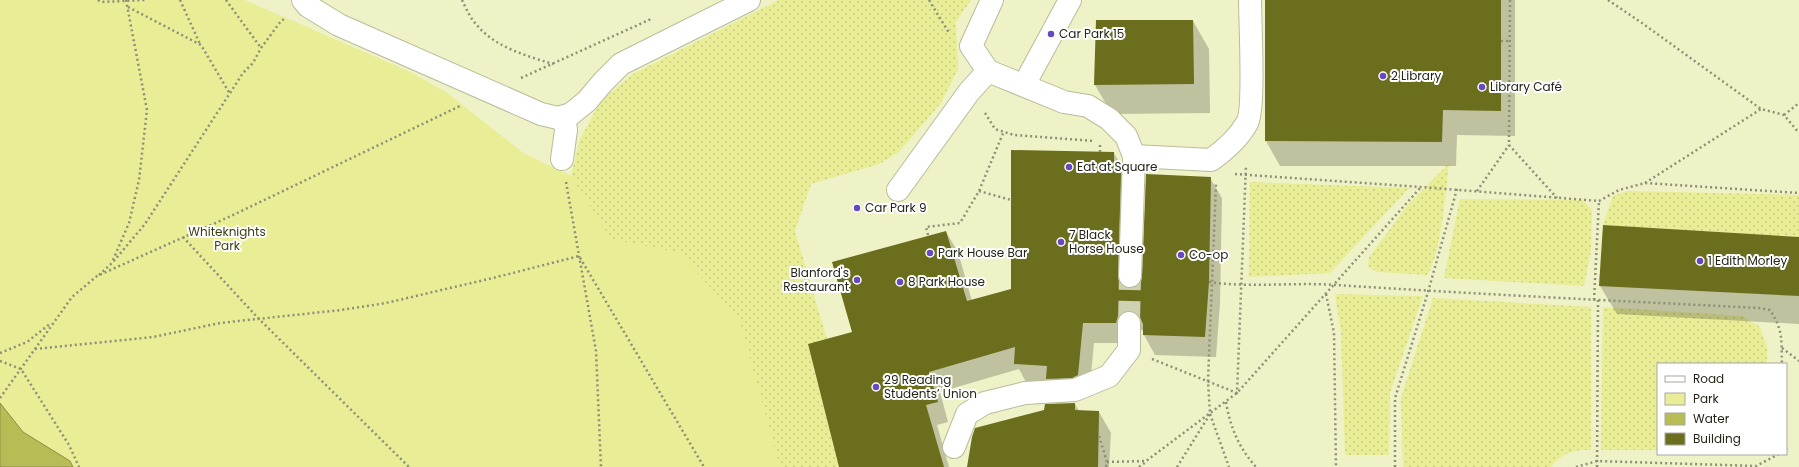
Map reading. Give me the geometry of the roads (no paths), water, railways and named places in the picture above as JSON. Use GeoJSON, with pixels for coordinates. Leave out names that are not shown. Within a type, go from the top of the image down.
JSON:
{"type":"FeatureCollection","features":[{"type":"Feature","properties":{"kind":"street"},"geometry":{"type":"LineString","coordinates":[[305,3],[339,25],[490,90],[541,114],[564,118],[587,101],[602,82],[621,64],[749,0]]}},
{"type":"Feature","properties":{"kind":"street"},"geometry":{"type":"LineString","coordinates":[[992,0],[971,46],[988,71],[1064,102],[1088,106],[1109,119],[1126,136],[1134,156],[1130,276]]}},
{"type":"Feature","properties":{"kind":"street"},"geometry":{"type":"LineString","coordinates":[[1024,85],[1070,0]]}},
{"type":"Feature","properties":{"kind":"street"},"geometry":{"type":"LineString","coordinates":[[1134,156],[1211,160],[1231,145],[1248,122],[1250,103],[1250,0],[1233,0]]}},
{"type":"Feature","properties":{"kind":"street"},"geometry":{"type":"LineString","coordinates":[[898,190],[970,92],[988,71]]}},
{"type":"Feature","properties":{"kind":"street"},"geometry":{"type":"LineString","coordinates":[[562,159],[566,130],[564,118]]}},
{"type":"Feature","properties":{"kind":"street"},"geometry":{"type":"LineString","coordinates":[[954,447],[967,414],[985,403],[1025,393],[1075,390],[1109,376],[1129,350],[1129,323]]}},
{"type":"Feature","properties":{"kind":"water"},"geometry":{"type":"Polygon","coordinates":[[[0,403],[23,432],[70,461],[73,467],[0,467],[0,403]]]}},
{"type":"Feature","properties":{"kind":"tunnel"},"geometry":{"type":"LineString","coordinates":[[1129,323],[1130,276]]}},
{"type":"Feature","properties":{"kind":"place","name":"Car Park 15"},"geometry":{"type":"Point","coordinates":[1051,34]}},
{"type":"Feature","properties":{"kind":"place","name":"2 Library"},"geometry":{"type":"Point","coordinates":[1383,76]}},
{"type":"Feature","properties":{"kind":"place","name":"Library Café"},"geometry":{"type":"Point","coordinates":[1482,87]}},
{"type":"Feature","properties":{"kind":"place","name":"Eat at Square"},"geometry":{"type":"Point","coordinates":[1069,167]}},
{"type":"Feature","properties":{"kind":"place","name":"Car Park 9"},"geometry":{"type":"Point","coordinates":[857,208]}},
{"type":"Feature","properties":{"kind":"place","name":"7 Black Horse House"},"geometry":{"type":"Point","coordinates":[1061,242]}},
{"type":"Feature","properties":{"kind":"place","name":"Park House Bar"},"geometry":{"type":"Point","coordinates":[930,253]}},
{"type":"Feature","properties":{"kind":"place","name":"Co-op"},"geometry":{"type":"Point","coordinates":[1181,255]}},
{"type":"Feature","properties":{"kind":"place","name":"1 Edith Morley"},"geometry":{"type":"Point","coordinates":[1700,261]}},
{"type":"Feature","properties":{"kind":"place","name":"Blanford's Restaurant"},"geometry":{"type":"Point","coordinates":[857,280]}},
{"type":"Feature","properties":{"kind":"place","name":"8 Park House"},"geometry":{"type":"Point","coordinates":[900,282]}},
{"type":"Feature","properties":{"kind":"place","name":"29 Reading Students’ Union"},"geometry":{"type":"Point","coordinates":[876,387]}},
{"type":"Feature","properties":{"kind":"park label","name":"Whiteknights Park"},"geometry":{"type":"Point","coordinates":[227,239]}}]}
